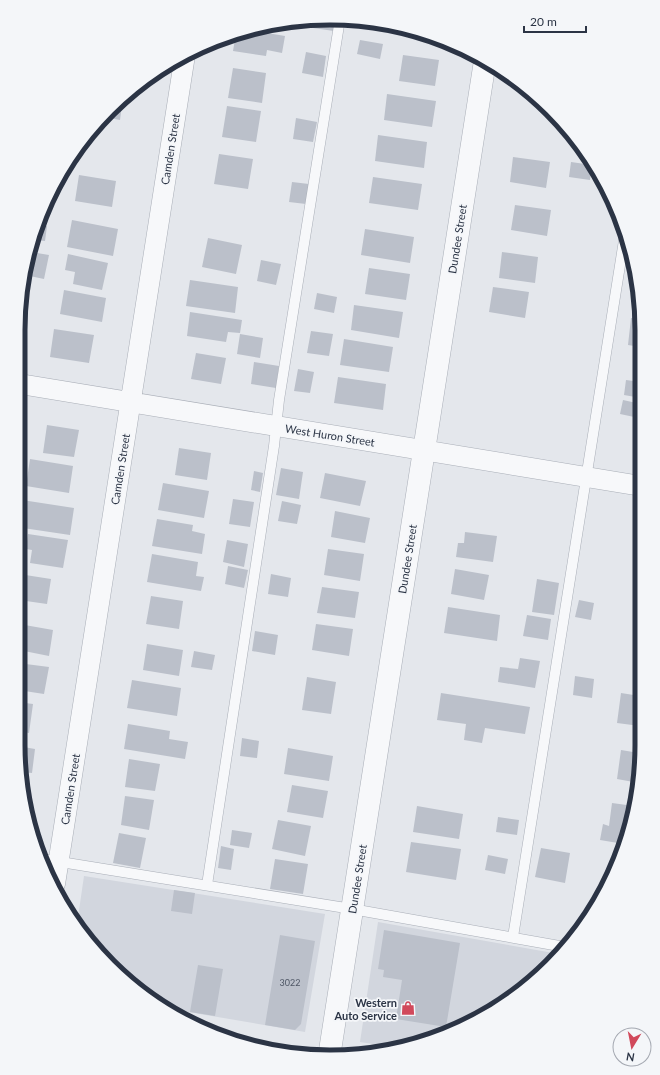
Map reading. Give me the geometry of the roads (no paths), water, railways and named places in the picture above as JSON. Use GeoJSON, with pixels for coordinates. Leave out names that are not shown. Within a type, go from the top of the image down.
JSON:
{"type":"FeatureCollection","features":[{"type":"Feature","properties":{"kind":"street","name":"Camden Street"},"geometry":{"type":"LineString","coordinates":[[53,872],[50,860],[131,402],[184,63]]}},
{"type":"Feature","properties":{"kind":"street","name":"Dundee Street"},"geometry":{"type":"LineString","coordinates":[[330,1050],[484,67]]}},
{"type":"Feature","properties":{"kind":"street","name":"West Huron Street"},"geometry":{"type":"LineString","coordinates":[[25,385],[635,485]]}},
{"type":"Feature","properties":{"kind":"lane"},"geometry":{"type":"LineString","coordinates":[[207,885],[276,426],[339,25]]}},
{"type":"Feature","properties":{"kind":"lane"},"geometry":{"type":"LineString","coordinates":[[513,937],[623,245]]}},
{"type":"Feature","properties":{"kind":"lane"},"geometry":{"type":"LineString","coordinates":[[50,860],[352,909],[559,946]]}},
{"type":"Feature","properties":{"kind":"place","name":"Western Auto Service"},"geometry":{"type":"Point","coordinates":[408,1008]}}]}
